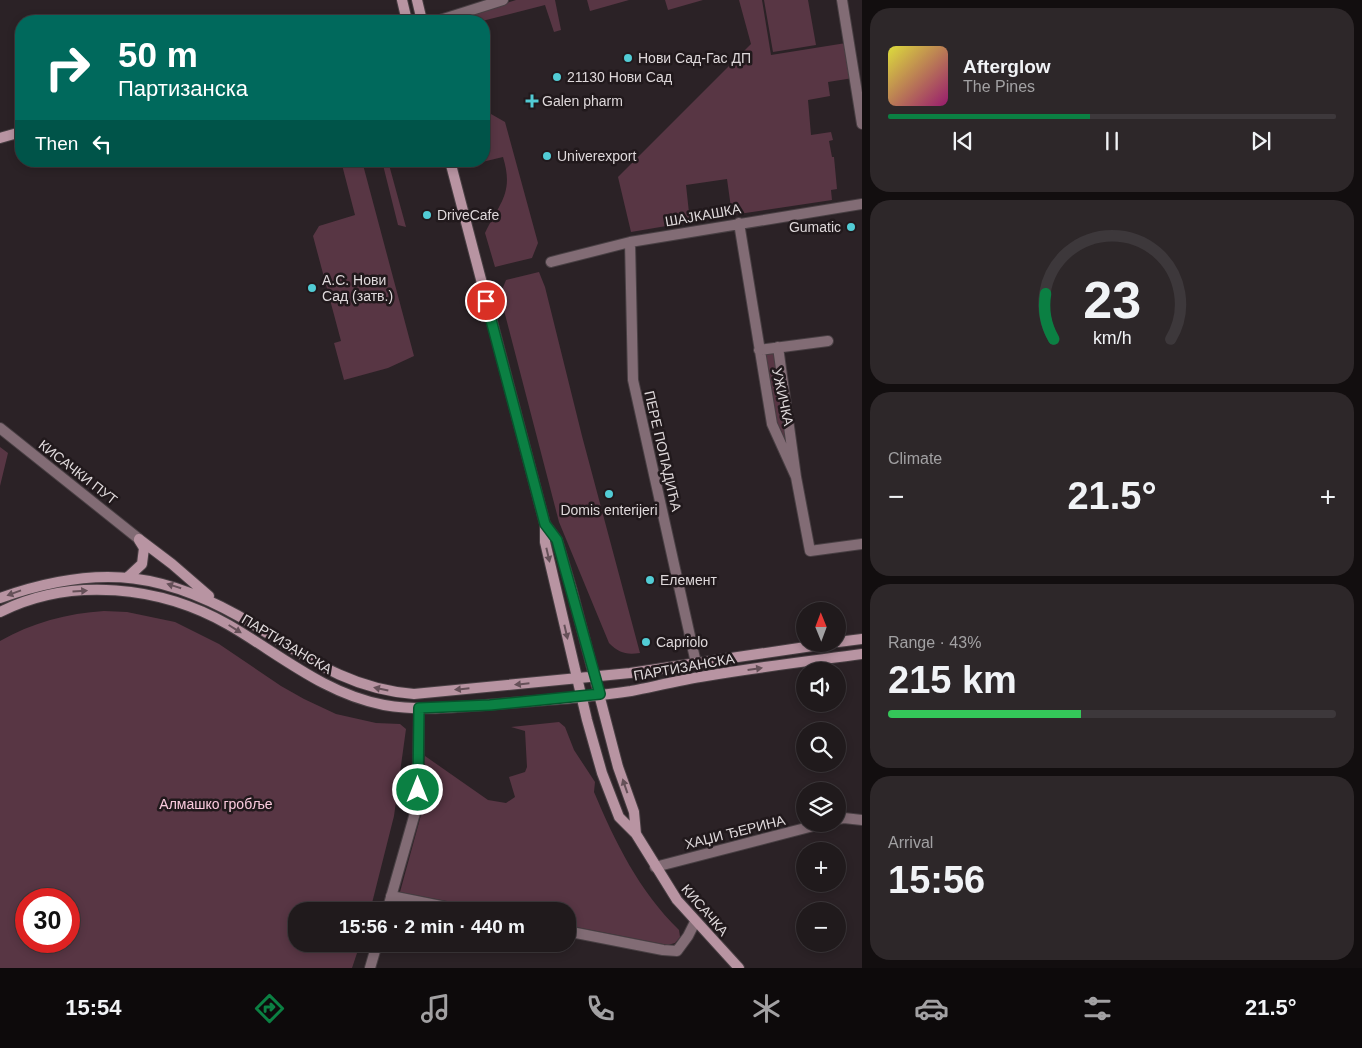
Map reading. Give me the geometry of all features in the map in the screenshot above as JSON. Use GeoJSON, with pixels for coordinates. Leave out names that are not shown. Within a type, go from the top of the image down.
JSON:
{"type":"FeatureCollection","features":[{"type":"Feature","properties":{"kind":"main road"},"geometry":{"type":"LineString","coordinates":[[402,0],[406,15]]}},
{"type":"Feature","properties":{"kind":"main road"},"geometry":{"type":"LineString","coordinates":[[416,0],[420,15]]}},
{"type":"Feature","properties":{"kind":"main road"},"geometry":{"type":"LineString","coordinates":[[0,138],[15,134]]}},
{"type":"Feature","properties":{"kind":"main road"},"geometry":{"type":"LineString","coordinates":[[452,167],[545,524],[545,542],[576,678],[602,772],[619,818],[636,834]]}},
{"type":"Feature","properties":{"kind":"main road"},"geometry":{"type":"LineString","coordinates":[[545,524],[557,540],[600,694],[618,767],[634,812],[636,834]]}},
{"type":"Feature","properties":{"kind":"main road"},"geometry":{"type":"LineString","coordinates":[[128,577],[142,564],[144,548],[139,539]]}},
{"type":"Feature","properties":{"kind":"main road"},"geometry":{"type":"LineString","coordinates":[[139,539],[172,564],[215,602]]}},
{"type":"Feature","properties":{"kind":"main road","name":"ПАРТИЗАНСКА"},"geometry":{"type":"LineString","coordinates":[[0,598],[31,587],[60,580],[100,576],[128,577],[177,587],[215,602],[321,666],[347,679],[385,690],[429,693],[595,676],[796,648]]}},
{"type":"Feature","properties":{"kind":"main road","name":"ПАРТИЗАНСКА"},"geometry":{"type":"LineString","coordinates":[[0,612],[50,594],[82,590],[120,590],[157,596],[200,610],[327,685],[353,696],[384,705],[419,708],[629,691],[706,676],[862,654]]}},
{"type":"Feature","properties":{"kind":"main road"},"geometry":{"type":"LineString","coordinates":[[846,641],[862,639]]}},
{"type":"Feature","properties":{"kind":"main road","name":"КИСАЧКА"},"geometry":{"type":"LineString","coordinates":[[636,834],[666,886],[695,922],[740,968]]}},
{"type":"Feature","properties":{"kind":"street"},"geometry":{"type":"LineString","coordinates":[[456,15],[503,0]]}},
{"type":"Feature","properties":{"kind":"street"},"geometry":{"type":"LineString","coordinates":[[842,0],[862,124]]}},
{"type":"Feature","properties":{"kind":"street","name":"ШАЈКАШКА"},"geometry":{"type":"LineString","coordinates":[[551,262],[630,242],[862,204]]}},
{"type":"Feature","properties":{"kind":"street","name":"УЖИЧКА"},"geometry":{"type":"LineString","coordinates":[[739,223],[772,424],[796,476]]}},
{"type":"Feature","properties":{"kind":"street","name":"ПЕРЕ ПОПАДИЋА"},"geometry":{"type":"LineString","coordinates":[[630,242],[633,380],[696,663]]}},
{"type":"Feature","properties":{"kind":"street","name":"УЖИЧКА"},"geometry":{"type":"LineString","coordinates":[[759,350],[828,341]]}},
{"type":"Feature","properties":{"kind":"street","name":"УЖИЧКА"},"geometry":{"type":"LineString","coordinates":[[778,347],[796,476],[810,551],[862,544]]}},
{"type":"Feature","properties":{"kind":"street","name":"КИСАЧКИ ПУТ"},"geometry":{"type":"LineString","coordinates":[[0,428],[139,539]]}},
{"type":"Feature","properties":{"kind":"street"},"geometry":{"type":"LineString","coordinates":[[389,902],[415,813],[418,790],[419,708]]}},
{"type":"Feature","properties":{"kind":"street"},"geometry":{"type":"LineString","coordinates":[[846,818],[862,820]]}},
{"type":"Feature","properties":{"kind":"street","name":"ХАЏИ ЂЕРИНА"},"geometry":{"type":"LineString","coordinates":[[655,867],[796,830]]}},
{"type":"Feature","properties":{"kind":"street"},"geometry":{"type":"LineString","coordinates":[[391,896],[421,902]]}},
{"type":"Feature","properties":{"kind":"street"},"geometry":{"type":"LineString","coordinates":[[576,933],[677,951],[695,922]]}},
{"type":"Feature","properties":{"kind":"street"},"geometry":{"type":"LineString","coordinates":[[370,968],[375,952]]}},
{"type":"Feature","properties":{"kind":"green space"},"geometry":{"type":"Polygon","coordinates":[[[516,0],[555,0],[561,30],[554,32],[545,5],[490,19],[490,15],[468,15],[516,0]]]}},
{"type":"Feature","properties":{"kind":"green space"},"geometry":{"type":"Polygon","coordinates":[[[587,0],[629,0],[590,11],[587,0]]]}},
{"type":"Feature","properties":{"kind":"green space"},"geometry":{"type":"Polygon","coordinates":[[[665,0],[703,0],[668,10],[665,0]]]}},
{"type":"Feature","properties":{"kind":"green space"},"geometry":{"type":"Polygon","coordinates":[[[739,0],[762,0],[771,55],[846,43],[853,78],[828,82],[830,96],[808,100],[811,135],[831,132],[833,140],[829,141],[832,157],[834,157],[837,189],[831,190],[832,200],[732,215],[727,179],[686,185],[690,222],[631,232],[618,177],[751,44],[739,0]]]}},
{"type":"Feature","properties":{"kind":"green space"},"geometry":{"type":"Polygon","coordinates":[[[764,0],[808,0],[816,45],[773,52],[764,0]]]}},
{"type":"Feature","properties":{"kind":"green space"},"geometry":{"type":"Polygon","coordinates":[[[490,113],[505,122],[538,243],[532,258],[495,267],[485,233],[504,197],[506,189],[506,169],[503,157],[490,160],[490,113]]]}},
{"type":"Feature","properties":{"kind":"green space"},"geometry":{"type":"Polygon","coordinates":[[[343,167],[364,167],[414,356],[388,368],[344,380],[334,343],[341,341],[313,236],[319,226],[355,215],[343,167]]]}},
{"type":"Feature","properties":{"kind":"green space"},"geometry":{"type":"Polygon","coordinates":[[[384,167],[390,167],[406,227],[398,225],[384,167]]]}},
{"type":"Feature","properties":{"kind":"green space"},"geometry":{"type":"Polygon","coordinates":[[[539,272],[545,287],[582,436],[640,653],[631,654],[623,652],[609,643],[559,522],[500,295],[506,280],[539,272]]]}},
{"type":"Feature","properties":{"kind":"green space"},"geometry":{"type":"Polygon","coordinates":[[[776,351],[791,461],[774,423],[763,353],[776,351]]]}},
{"type":"Feature","properties":{"kind":"green space"},"geometry":{"type":"Polygon","coordinates":[[[0,447],[8,453],[0,486],[0,447]]]}},
{"type":"Feature","properties":{"kind":"green space","name":"Алмашко гробље"},"geometry":{"type":"Polygon","coordinates":[[[104,611],[127,612],[175,622],[219,644],[281,686],[336,714],[376,723],[400,724],[406,729],[394,816],[372,902],[288,902],[288,952],[357,952],[352,968],[0,968],[0,641],[37,624],[77,614],[104,611]]]}},
{"type":"Feature","properties":{"kind":"green space"},"geometry":{"type":"Polygon","coordinates":[[[559,722],[565,727],[574,750],[595,782],[594,792],[629,865],[652,899],[679,930],[680,937],[675,943],[668,945],[576,927],[576,902],[452,902],[400,892],[421,815],[425,756],[488,800],[506,803],[515,797],[509,777],[525,772],[527,767],[525,731],[511,727],[559,722]]]}},
{"type":"Feature","properties":{"kind":"place","name":"Нови Сад-Гас ДП"},"geometry":{"type":"Point","coordinates":[628,58]}},
{"type":"Feature","properties":{"kind":"place","name":"21130 Нови Сад"},"geometry":{"type":"Point","coordinates":[557,77]}},
{"type":"Feature","properties":{"kind":"place","name":"Galen pharm"},"geometry":{"type":"Point","coordinates":[532,101]}},
{"type":"Feature","properties":{"kind":"place","name":"Univerexport"},"geometry":{"type":"Point","coordinates":[547,156]}},
{"type":"Feature","properties":{"kind":"place","name":"DriveCafe"},"geometry":{"type":"Point","coordinates":[427,215]}},
{"type":"Feature","properties":{"kind":"place","name":"Gumatic"},"geometry":{"type":"Point","coordinates":[851,227]}},
{"type":"Feature","properties":{"kind":"place","name":"А.С. Нови Сад (затв.)"},"geometry":{"type":"Point","coordinates":[312,288]}},
{"type":"Feature","properties":{"kind":"place","name":"Domis enterijeri"},"geometry":{"type":"Point","coordinates":[609,494]}},
{"type":"Feature","properties":{"kind":"place","name":"Елемент"},"geometry":{"type":"Point","coordinates":[650,580]}},
{"type":"Feature","properties":{"kind":"place","name":"Capriolo"},"geometry":{"type":"Point","coordinates":[646,642]}},
{"type":"Feature","properties":{"kind":"route"},"geometry":{"type":"LineString","coordinates":[[418,790],[419,708],[490,705],[600,694],[557,540],[545,524],[486,301]]}}]}
